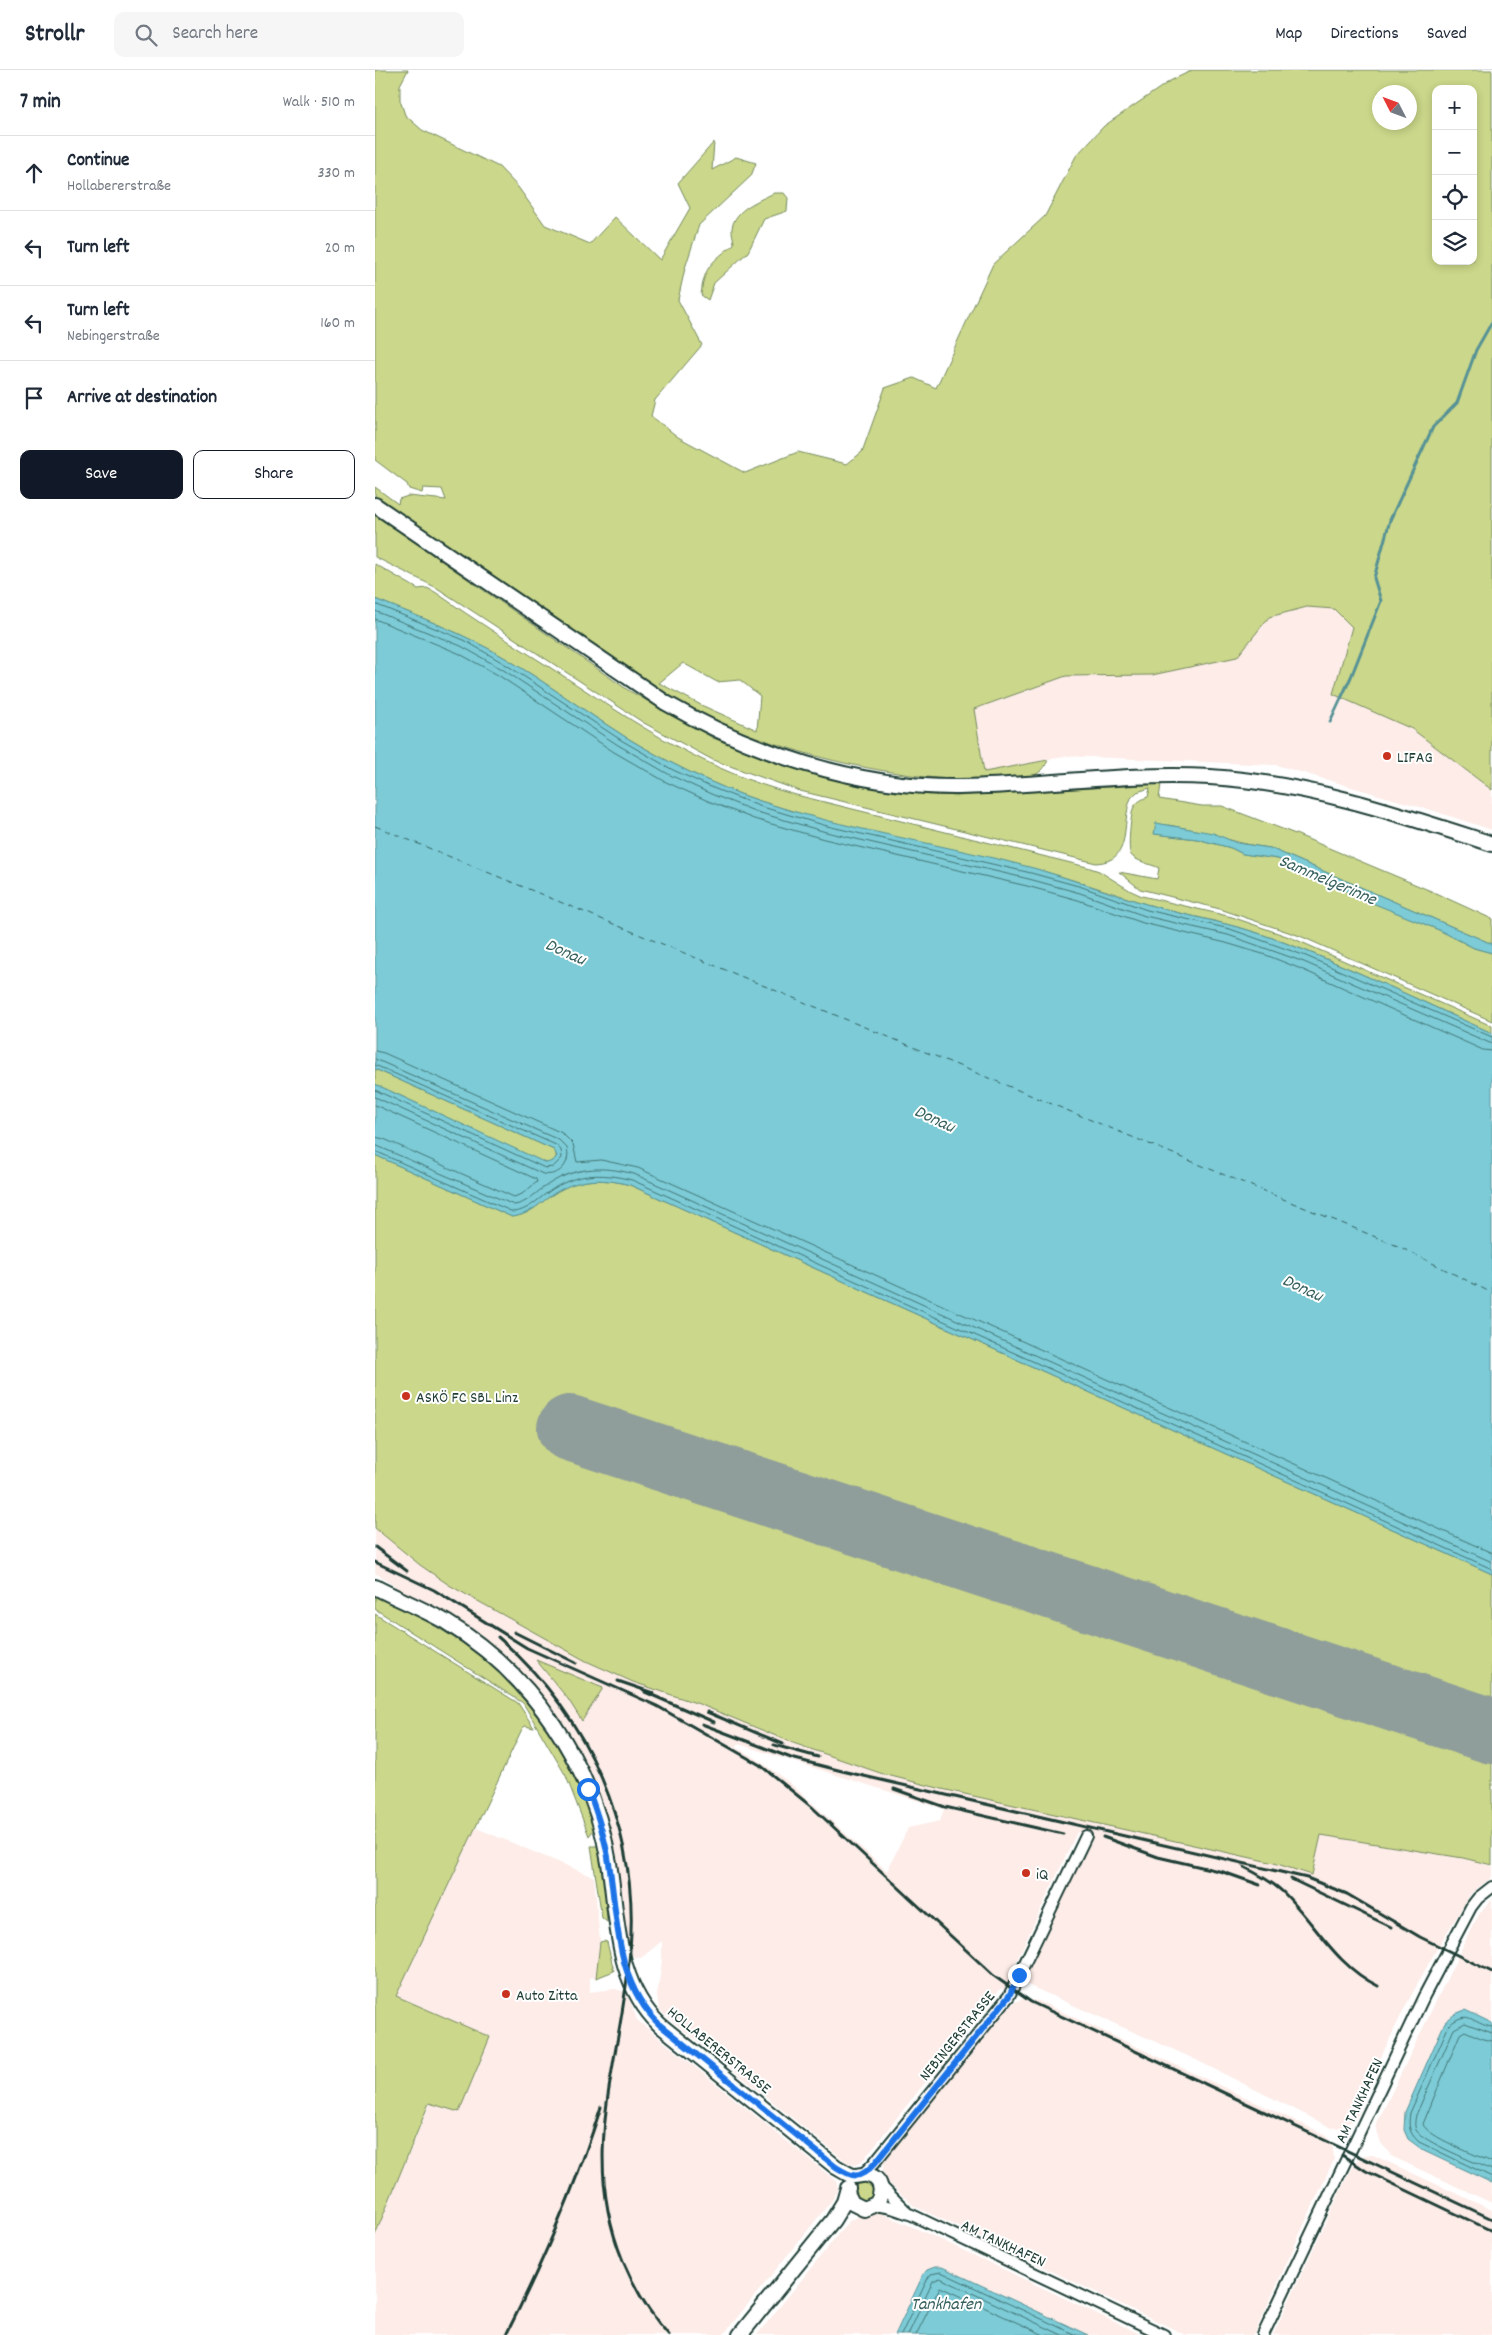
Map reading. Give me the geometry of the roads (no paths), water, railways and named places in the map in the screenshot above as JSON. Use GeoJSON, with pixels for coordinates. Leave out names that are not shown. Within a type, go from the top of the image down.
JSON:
{"type":"FeatureCollection","features":[{"type":"Feature","properties":{"kind":"main road"},"geometry":{"type":"LineString","coordinates":[[375,505],[666,703],[706,725],[784,757],[829,770],[870,778],[955,787],[1154,776],[1238,780],[1281,786],[1346,800],[1492,844]]}},
{"type":"Feature","properties":{"kind":"main road","name":"HOLLABERERSTRASSE"},"geometry":{"type":"LineString","coordinates":[[375,1587],[435,1616],[463,1633],[510,1672],[540,1705],[572,1756],[595,1807],[609,1862],[620,1949],[641,2001],[660,2025],[854,2183]]}},
{"type":"Feature","properties":{"kind":"main road"},"geometry":{"type":"LineString","coordinates":[[740,2335],[833,2220],[854,2183],[870,2176],[878,2182],[881,2196],[875,2205],[869,2208],[859,2208],[833,2220]]}},
{"type":"Feature","properties":{"kind":"main road"},"geometry":{"type":"LineString","coordinates":[[854,2183],[852,2203],[859,2208]]}},
{"type":"Feature","properties":{"kind":"street","name":"NEBINGERSTRASSE"},"geometry":{"type":"LineString","coordinates":[[854,2183],[875,2163],[1009,1996],[1086,1836]]}},
{"type":"Feature","properties":{"kind":"street","name":"AM TANKHAFEN"},"geometry":{"type":"LineString","coordinates":[[1263,2335],[1424,1996],[1471,1907],[1478,1898],[1492,1888]]}},
{"type":"Feature","properties":{"kind":"street"},"geometry":{"type":"LineString","coordinates":[[875,2163],[873,2170],[878,2182]]}},
{"type":"Feature","properties":{"kind":"street","name":"AM TANKHAFEN"},"geometry":{"type":"LineString","coordinates":[[878,2182],[912,2215]]}},
{"type":"Feature","properties":{"kind":"street","name":"AM TANKHAFEN"},"geometry":{"type":"LineString","coordinates":[[875,2205],[892,2208],[912,2215],[1164,2335]]}},
{"type":"Feature","properties":{"kind":"water","name":"Donau"},"geometry":{"type":"Polygon","coordinates":[[[375,599],[442,626],[491,650],[522,668],[640,746],[673,764],[742,795],[828,821],[1037,869],[1146,904],[1259,933],[1357,972],[1492,1033],[1492,1574],[630,1185],[598,1180],[578,1183],[559,1191],[528,1212],[512,1217],[375,1155],[375,1084],[546,1163],[553,1161],[557,1156],[554,1150],[375,1069],[375,599]]]}},
{"type":"Feature","properties":{"kind":"water","name":"Sammelgerinne"},"geometry":{"type":"Polygon","coordinates":[[[1156,823],[1213,833],[1237,843],[1270,848],[1492,944],[1492,953],[1474,948],[1439,930],[1365,900],[1278,859],[1243,854],[1231,848],[1197,839],[1154,834],[1156,823]]]}},
{"type":"Feature","properties":{"kind":"water"},"geometry":{"type":"Polygon","coordinates":[[[1465,2010],[1492,2023],[1492,2183],[1424,2151],[1408,2139],[1404,2130],[1405,2112],[1445,2022],[1455,2014],[1465,2010]]]}},
{"type":"Feature","properties":{"kind":"water","name":"Tankhafen"},"geometry":{"type":"Polygon","coordinates":[[[942,2267],[1088,2335],[895,2335],[923,2275],[927,2270],[942,2267]]]}},
{"type":"Feature","properties":{"kind":"waterway"},"geometry":{"type":"LineString","coordinates":[[1330,722],[1351,677],[1381,601],[1374,578],[1390,520],[1433,427],[1457,403],[1476,350],[1492,322]]}},
{"type":"Feature","properties":{"kind":"railway"},"geometry":{"type":"LineString","coordinates":[[375,1547],[407,1571]]}},
{"type":"Feature","properties":{"kind":"railway"},"geometry":{"type":"LineString","coordinates":[[375,1562],[434,1590],[527,1648],[657,1706],[760,1765],[813,1808],[994,1976],[1031,2002],[1492,2219]]}},
{"type":"Feature","properties":{"kind":"railway"},"geometry":{"type":"LineString","coordinates":[[514,1632],[576,1663]]}},
{"type":"Feature","properties":{"kind":"railway"},"geometry":{"type":"LineString","coordinates":[[498,1637],[530,1668],[558,1702],[582,1739],[601,1778],[616,1819],[626,1861],[631,1905],[630,1950],[626,1990],[607,2105],[603,2143],[604,2181],[610,2221],[623,2261],[643,2300],[669,2335]]}},
{"type":"Feature","properties":{"kind":"railway"},"geometry":{"type":"LineString","coordinates":[[618,1681],[653,1693]]}},
{"type":"Feature","properties":{"kind":"railway"},"geometry":{"type":"LineString","coordinates":[[645,1692],[714,1722]]}},
{"type":"Feature","properties":{"kind":"railway"},"geometry":{"type":"LineString","coordinates":[[707,1712],[783,1744]]}},
{"type":"Feature","properties":{"kind":"railway"},"geometry":{"type":"LineString","coordinates":[[702,1724],[791,1758],[842,1771],[1307,1878],[1347,1894],[1420,1937],[1492,1972]]}},
{"type":"Feature","properties":{"kind":"railway"},"geometry":{"type":"LineString","coordinates":[[774,1745],[818,1757]]}},
{"type":"Feature","properties":{"kind":"railway"},"geometry":{"type":"LineString","coordinates":[[894,1789],[945,1807],[1063,1834]]}},
{"type":"Feature","properties":{"kind":"railway"},"geometry":{"type":"LineString","coordinates":[[1103,1837],[1158,1857],[1223,1872],[1260,1885]]}},
{"type":"Feature","properties":{"kind":"railway"},"geometry":{"type":"LineString","coordinates":[[1244,1867],[1265,1878],[1283,1892],[1350,1967],[1378,1986]]}},
{"type":"Feature","properties":{"kind":"railway"},"geometry":{"type":"LineString","coordinates":[[1291,1879],[1391,1927]]}},
{"type":"Feature","properties":{"kind":"railway"},"geometry":{"type":"LineString","coordinates":[[506,2335],[558,2223],[601,2107]]}},
{"type":"Feature","properties":{"kind":"railway"},"geometry":{"type":"LineString","coordinates":[[1342,2155],[1366,2171],[1492,2231]]}},
{"type":"Feature","properties":{"kind":"place","name":"LIFAG"},"geometry":{"type":"Point","coordinates":[1387,756]}},
{"type":"Feature","properties":{"kind":"place","name":"ASKÖ FC SBL Linz"},"geometry":{"type":"Point","coordinates":[406,1396]}},
{"type":"Feature","properties":{"kind":"place","name":"iQ"},"geometry":{"type":"Point","coordinates":[1026,1873]}},
{"type":"Feature","properties":{"kind":"place","name":"Auto Zitta"},"geometry":{"type":"Point","coordinates":[506,1994]}}]}
